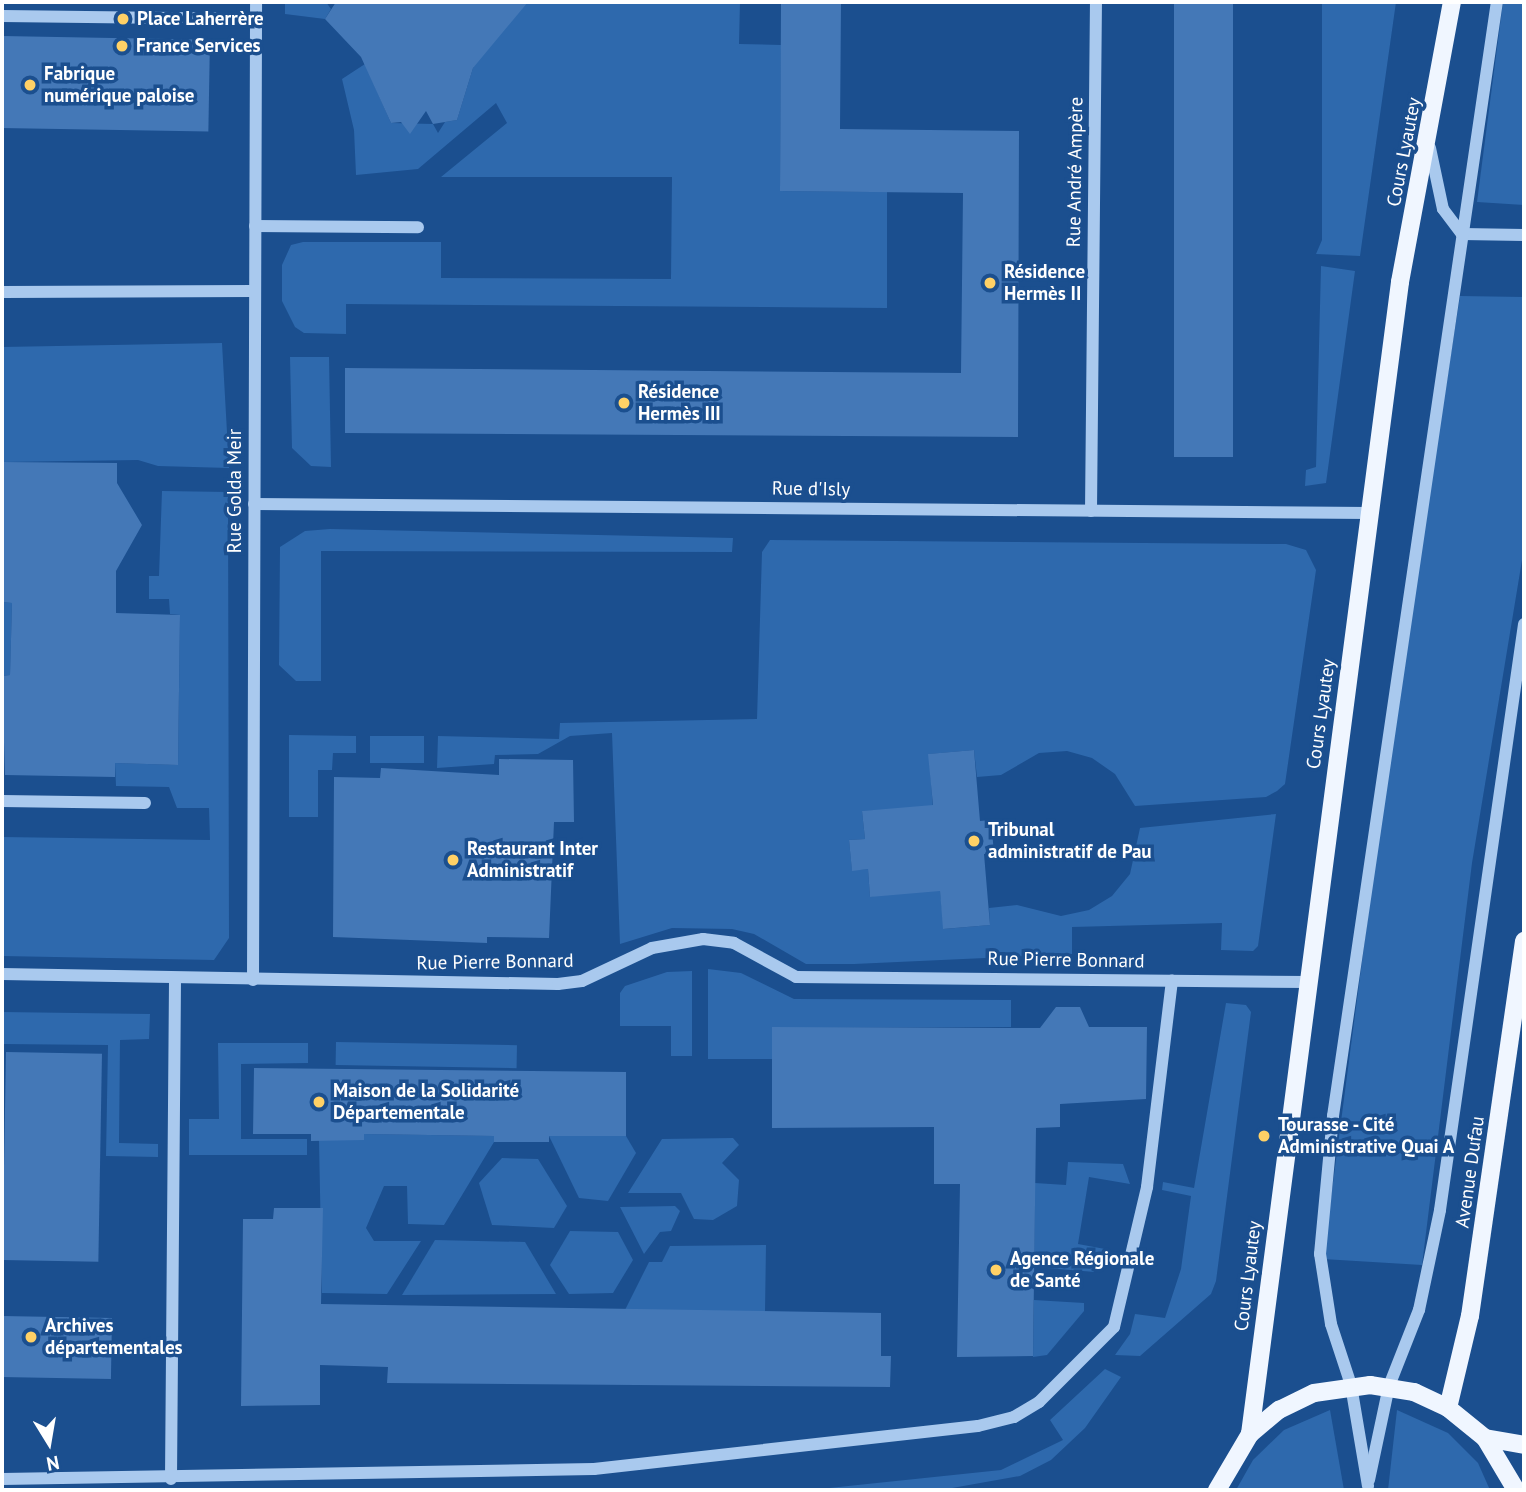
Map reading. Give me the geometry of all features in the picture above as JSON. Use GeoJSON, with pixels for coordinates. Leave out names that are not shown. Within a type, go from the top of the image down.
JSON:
{"type":"FeatureCollection","features":[{"type":"Feature","properties":{"kind":"main road","name":"Cours Lyautey"},"geometry":{"type":"LineString","coordinates":[[1250,1434],[1368,513],[1404,257],[1430,137],[1452,2]]}},
{"type":"Feature","properties":{"kind":"main road","name":"Avenue Dufau"},"geometry":{"type":"LineString","coordinates":[[1448,1408],[1470,1316],[1524,941]]}},
{"type":"Feature","properties":{"kind":"main road"},"geometry":{"type":"LineString","coordinates":[[1217,1490],[1250,1434],[1279,1410],[1314,1393],[1352,1385],[1389,1386],[1448,1408],[1485,1438],[1516,1490]]}},
{"type":"Feature","properties":{"kind":"main road"},"geometry":{"type":"LineString","coordinates":[[1485,1438],[1524,1445]]}},
{"type":"Feature","properties":{"kind":"street","name":"Rue Golda Meir"},"geometry":{"type":"LineString","coordinates":[[253,980],[256,2]]}},
{"type":"Feature","properties":{"kind":"street","name":"Rue André Ampère"},"geometry":{"type":"LineString","coordinates":[[1091,511],[1096,2]]}},
{"type":"Feature","properties":{"kind":"street"},"geometry":{"type":"LineString","coordinates":[[1368,1488],[1352,1385],[1331,1324],[1320,1255],[1333,1116],[1497,2]]}},
{"type":"Feature","properties":{"kind":"street"},"geometry":{"type":"LineString","coordinates":[[2,16],[256,19]]}},
{"type":"Feature","properties":{"kind":"street"},"geometry":{"type":"LineString","coordinates":[[1430,137],[1432,175],[1443,209],[1462,234]]}},
{"type":"Feature","properties":{"kind":"street"},"geometry":{"type":"LineString","coordinates":[[255,226],[418,228]]}},
{"type":"Feature","properties":{"kind":"street"},"geometry":{"type":"LineString","coordinates":[[1462,234],[1524,235]]}},
{"type":"Feature","properties":{"kind":"street"},"geometry":{"type":"LineString","coordinates":[[2,292],[254,291]]}},
{"type":"Feature","properties":{"kind":"street","name":"Rue d'Isly"},"geometry":{"type":"LineString","coordinates":[[254,504],[1368,513]]}},
{"type":"Feature","properties":{"kind":"street"},"geometry":{"type":"LineString","coordinates":[[1368,1488],[1389,1386],[1419,1310],[1440,1210],[1524,624]]}},
{"type":"Feature","properties":{"kind":"street"},"geometry":{"type":"LineString","coordinates":[[2,801],[145,803]]}},
{"type":"Feature","properties":{"kind":"street","name":"Rue Pierre Bonnard"},"geometry":{"type":"LineString","coordinates":[[2,974],[558,984],[582,981],[652,948],[703,939],[734,943],[796,977],[1308,982]]}},
{"type":"Feature","properties":{"kind":"street"},"geometry":{"type":"LineString","coordinates":[[171,1479],[175,979]]}},
{"type":"Feature","properties":{"kind":"street"},"geometry":{"type":"LineString","coordinates":[[2,1479],[171,1479],[594,1469],[978,1426],[1014,1417],[1039,1402],[1114,1327],[1147,1187],[1172,981]]}},
{"type":"Feature","properties":{"kind":"shaded area"},"geometry":{"type":"Polygon","coordinates":[[[285,2],[326,2],[331,9],[325,19],[285,14],[285,2]]]}},
{"type":"Feature","properties":{"kind":"shaded area"},"geometry":{"type":"Polygon","coordinates":[[[509,2],[740,2],[739,44],[781,45],[780,191],[887,192],[887,308],[346,304],[346,334],[304,333],[295,327],[282,301],[282,265],[291,245],[303,242],[441,242],[441,278],[671,279],[672,177],[441,177],[507,123],[496,103],[418,169],[356,175],[354,130],[342,79],[365,64],[391,123],[433,124],[438,133],[445,122],[457,120],[473,68],[509,2]]]}},
{"type":"Feature","properties":{"kind":"shaded area"},"geometry":{"type":"Polygon","coordinates":[[[1322,2],[1396,2],[1360,256],[1316,254],[1322,240],[1322,2]]]}},
{"type":"Feature","properties":{"kind":"shaded area"},"geometry":{"type":"Polygon","coordinates":[[[1503,2],[1524,2],[1524,205],[1477,202],[1503,2]]]}},
{"type":"Feature","properties":{"kind":"shaded area"},"geometry":{"type":"Polygon","coordinates":[[[1321,266],[1355,271],[1326,483],[1305,486],[1306,470],[1316,467],[1321,266]]]}},
{"type":"Feature","properties":{"kind":"shaded area"},"geometry":{"type":"Polygon","coordinates":[[[1460,296],[1524,297],[1524,548],[1472,863],[1422,1265],[1323,1259],[1393,725],[1460,296]]]}},
{"type":"Feature","properties":{"kind":"shaded area"},"geometry":{"type":"Polygon","coordinates":[[[222,343],[229,468],[158,466],[138,460],[2,462],[2,347],[222,343]]]}},
{"type":"Feature","properties":{"kind":"shaded area"},"geometry":{"type":"Polygon","coordinates":[[[290,357],[329,357],[331,467],[311,466],[292,448],[290,357]]]}},
{"type":"Feature","properties":{"kind":"shaded area"},"geometry":{"type":"Polygon","coordinates":[[[162,491],[228,492],[229,938],[214,960],[2,956],[2,837],[210,840],[209,808],[177,808],[169,787],[116,786],[115,763],[178,765],[180,615],[170,614],[169,599],[149,599],[149,576],[159,576],[162,491]]]}},
{"type":"Feature","properties":{"kind":"shaded area"},"geometry":{"type":"Polygon","coordinates":[[[330,529],[733,538],[732,552],[321,551],[321,681],[296,681],[279,665],[280,547],[305,531],[330,529]]]}},
{"type":"Feature","properties":{"kind":"shaded area"},"geometry":{"type":"Polygon","coordinates":[[[770,540],[1286,544],[1306,550],[1316,570],[1285,784],[1277,791],[1266,797],[1135,806],[1115,774],[1092,758],[1067,751],[1039,753],[1001,775],[977,777],[974,750],[929,754],[933,809],[862,811],[865,839],[849,840],[852,870],[868,869],[870,897],[939,881],[944,929],[990,925],[989,908],[1017,905],[1061,916],[1089,910],[1112,896],[1130,874],[1140,828],[1276,814],[1258,946],[1253,951],[1221,950],[1222,923],[1072,927],[1072,954],[854,964],[806,964],[754,934],[732,929],[672,928],[620,944],[612,733],[570,736],[538,754],[495,755],[494,764],[437,768],[438,736],[559,739],[560,723],[757,719],[762,552],[770,540]]]}},
{"type":"Feature","properties":{"kind":"shaded area"},"geometry":{"type":"Polygon","coordinates":[[[2,602],[12,603],[10,675],[2,676],[2,602]]]}},
{"type":"Feature","properties":{"kind":"shaded area"},"geometry":{"type":"Polygon","coordinates":[[[289,735],[356,736],[356,753],[333,753],[332,770],[318,770],[318,817],[289,817],[289,735]]]}},
{"type":"Feature","properties":{"kind":"shaded area"},"geometry":{"type":"Polygon","coordinates":[[[370,736],[424,736],[424,763],[370,763],[370,736]]]}},
{"type":"Feature","properties":{"kind":"shaded area"},"geometry":{"type":"Polygon","coordinates":[[[708,969],[741,973],[794,999],[1011,1000],[1011,1027],[773,1028],[772,1059],[708,1059],[708,969]]]}},
{"type":"Feature","properties":{"kind":"shaded area"},"geometry":{"type":"Polygon","coordinates":[[[692,971],[692,1056],[671,1056],[671,1026],[620,1026],[620,993],[625,986],[667,972],[692,971]]]}},
{"type":"Feature","properties":{"kind":"shaded area"},"geometry":{"type":"Polygon","coordinates":[[[1226,1003],[1246,1005],[1251,1012],[1216,1281],[1211,1294],[1140,1356],[1115,1355],[1130,1334],[1135,1314],[1165,1318],[1181,1269],[1191,1196],[1162,1190],[1163,1182],[1194,1188],[1226,1003]]]}},
{"type":"Feature","properties":{"kind":"shaded area"},"geometry":{"type":"Polygon","coordinates":[[[2,1012],[150,1014],[149,1039],[120,1040],[119,1143],[158,1144],[158,1157],[106,1156],[108,1045],[2,1044],[2,1012]]]}},
{"type":"Feature","properties":{"kind":"shaded area"},"geometry":{"type":"Polygon","coordinates":[[[336,1042],[517,1045],[517,1068],[336,1065],[336,1042]]]}},
{"type":"Feature","properties":{"kind":"shaded area"},"geometry":{"type":"Polygon","coordinates":[[[218,1043],[308,1043],[308,1063],[241,1064],[241,1139],[307,1139],[307,1155],[189,1155],[189,1119],[219,1119],[218,1043]]]}},
{"type":"Feature","properties":{"kind":"shaded area"},"geometry":{"type":"Polygon","coordinates":[[[364,1134],[494,1136],[494,1142],[444,1225],[408,1224],[407,1186],[384,1186],[366,1228],[374,1241],[421,1241],[387,1294],[322,1293],[319,1140],[364,1134]]]}},
{"type":"Feature","properties":{"kind":"shaded area"},"geometry":{"type":"Polygon","coordinates":[[[549,1136],[626,1136],[636,1153],[608,1201],[579,1198],[549,1136]]]}},
{"type":"Feature","properties":{"kind":"shaded area"},"geometry":{"type":"Polygon","coordinates":[[[733,1138],[739,1145],[722,1163],[739,1180],[737,1206],[713,1220],[694,1219],[681,1193],[628,1193],[662,1139],[733,1138]]]}},
{"type":"Feature","properties":{"kind":"shaded area"},"geometry":{"type":"Polygon","coordinates":[[[502,1158],[538,1159],[567,1206],[554,1228],[492,1225],[479,1183],[502,1158]]]}},
{"type":"Feature","properties":{"kind":"shaded area"},"geometry":{"type":"Polygon","coordinates":[[[1068,1162],[1123,1164],[1130,1184],[1089,1177],[1078,1244],[1105,1249],[1095,1272],[1034,1267],[1035,1183],[1066,1185],[1068,1162]]]}},
{"type":"Feature","properties":{"kind":"shaded area"},"geometry":{"type":"Polygon","coordinates":[[[675,1206],[680,1211],[671,1231],[660,1232],[644,1254],[620,1207],[675,1206]]]}},
{"type":"Feature","properties":{"kind":"shaded area"},"geometry":{"type":"Polygon","coordinates":[[[570,1231],[618,1232],[633,1260],[613,1293],[569,1294],[550,1265],[570,1231]]]}},
{"type":"Feature","properties":{"kind":"shaded area"},"geometry":{"type":"Polygon","coordinates":[[[435,1240],[525,1242],[556,1294],[402,1295],[435,1240]]]}},
{"type":"Feature","properties":{"kind":"shaded area"},"geometry":{"type":"Polygon","coordinates":[[[766,1245],[765,1312],[625,1310],[649,1262],[662,1262],[670,1246],[766,1245]]]}},
{"type":"Feature","properties":{"kind":"shaded area"},"geometry":{"type":"Polygon","coordinates":[[[1034,1300],[1084,1303],[1084,1311],[1047,1355],[1033,1357],[1034,1300]]]}},
{"type":"Feature","properties":{"kind":"shaded area"},"geometry":{"type":"Polygon","coordinates":[[[1105,1369],[1121,1377],[1085,1428],[1051,1460],[1020,1476],[941,1490],[810,1490],[1001,1470],[1063,1440],[1050,1420],[1105,1369]]]}},
{"type":"Feature","properties":{"kind":"shaded area"},"geometry":{"type":"Polygon","coordinates":[[[1330,1410],[1344,1490],[1236,1490],[1253,1460],[1284,1430],[1330,1410]]]}},
{"type":"Feature","properties":{"kind":"shaded area"},"geometry":{"type":"Polygon","coordinates":[[[1397,1410],[1448,1433],[1478,1463],[1490,1490],[1388,1490],[1397,1410]]]}},
{"type":"Feature","properties":{"kind":"building"},"geometry":{"type":"Polygon","coordinates":[[[336,2],[528,2],[473,68],[457,120],[433,124],[426,111],[410,134],[401,122],[391,123],[361,57],[325,19],[336,2]]]}},
{"type":"Feature","properties":{"kind":"building"},"geometry":{"type":"Polygon","coordinates":[[[781,2],[841,2],[840,129],[1019,131],[1018,437],[345,433],[345,368],[961,373],[963,193],[780,191],[781,2]]]}},
{"type":"Feature","properties":{"kind":"building"},"geometry":{"type":"Polygon","coordinates":[[[1174,2],[1233,2],[1233,457],[1174,457],[1174,2]]]}},
{"type":"Feature","properties":{"kind":"building"},"geometry":{"type":"Polygon","coordinates":[[[2,36],[210,40],[208,132],[2,128],[2,36]]]}},
{"type":"Feature","properties":{"kind":"building"},"geometry":{"type":"Polygon","coordinates":[[[2,462],[117,463],[117,483],[142,525],[116,571],[116,613],[180,615],[178,765],[115,763],[115,777],[5,775],[2,676],[10,675],[12,603],[2,602],[2,462]]]}},
{"type":"Feature","properties":{"kind":"building"},"geometry":{"type":"Polygon","coordinates":[[[974,750],[980,821],[991,820],[994,853],[984,854],[990,925],[943,929],[940,891],[870,897],[868,869],[852,871],[849,840],[865,839],[862,811],[933,805],[928,754],[974,750]]]}},
{"type":"Feature","properties":{"kind":"building"},"geometry":{"type":"Polygon","coordinates":[[[499,759],[573,760],[574,822],[554,822],[549,938],[487,937],[487,943],[333,937],[334,777],[380,778],[381,768],[499,775],[499,759]]]}},
{"type":"Feature","properties":{"kind":"building"},"geometry":{"type":"Polygon","coordinates":[[[1056,1007],[1080,1007],[1089,1027],[1147,1027],[1146,1099],[1060,1104],[1060,1127],[1036,1128],[1033,1356],[957,1357],[960,1184],[934,1184],[934,1127],[772,1128],[772,1027],[1040,1028],[1056,1007]]]}},
{"type":"Feature","properties":{"kind":"building"},"geometry":{"type":"Polygon","coordinates":[[[6,1052],[102,1054],[98,1262],[2,1260],[6,1052]]]}},
{"type":"Feature","properties":{"kind":"building"},"geometry":{"type":"Polygon","coordinates":[[[254,1068],[626,1072],[626,1136],[549,1136],[549,1142],[494,1142],[494,1136],[364,1134],[364,1140],[311,1141],[311,1134],[253,1134],[254,1068]]]}},
{"type":"Feature","properties":{"kind":"building"},"geometry":{"type":"Polygon","coordinates":[[[274,1208],[323,1208],[321,1304],[881,1313],[881,1356],[891,1356],[890,1387],[387,1383],[388,1367],[320,1365],[320,1405],[241,1406],[243,1219],[273,1219],[274,1208]]]}},
{"type":"Feature","properties":{"kind":"building"},"geometry":{"type":"Polygon","coordinates":[[[2,1316],[112,1318],[111,1379],[2,1377],[2,1316]]]}},
{"type":"Feature","properties":{"kind":"place","name":"Place Laherrère"},"geometry":{"type":"Point","coordinates":[123,19]}},
{"type":"Feature","properties":{"kind":"place","name":"France Services"},"geometry":{"type":"Point","coordinates":[122,46]}},
{"type":"Feature","properties":{"kind":"place","name":"Fabrique numérique paloise"},"geometry":{"type":"Point","coordinates":[30,85]}},
{"type":"Feature","properties":{"kind":"place","name":"Résidence Hermès II"},"geometry":{"type":"Point","coordinates":[990,283]}},
{"type":"Feature","properties":{"kind":"place","name":"Résidence Hermès III"},"geometry":{"type":"Point","coordinates":[624,403]}},
{"type":"Feature","properties":{"kind":"place","name":"Tribunal administratif de Pau"},"geometry":{"type":"Point","coordinates":[974,841]}},
{"type":"Feature","properties":{"kind":"place","name":"Restaurant Inter Administratif"},"geometry":{"type":"Point","coordinates":[453,860]}},
{"type":"Feature","properties":{"kind":"place","name":"Maison de la Solidarité Départementale"},"geometry":{"type":"Point","coordinates":[319,1102]}},
{"type":"Feature","properties":{"kind":"place","name":"Tourasse - Cité Administrative Quai A"},"geometry":{"type":"Point","coordinates":[1264,1136]}},
{"type":"Feature","properties":{"kind":"place","name":"Agence Régionale de Santé"},"geometry":{"type":"Point","coordinates":[996,1270]}},
{"type":"Feature","properties":{"kind":"place","name":"Archives départementales"},"geometry":{"type":"Point","coordinates":[31,1337]}}]}
